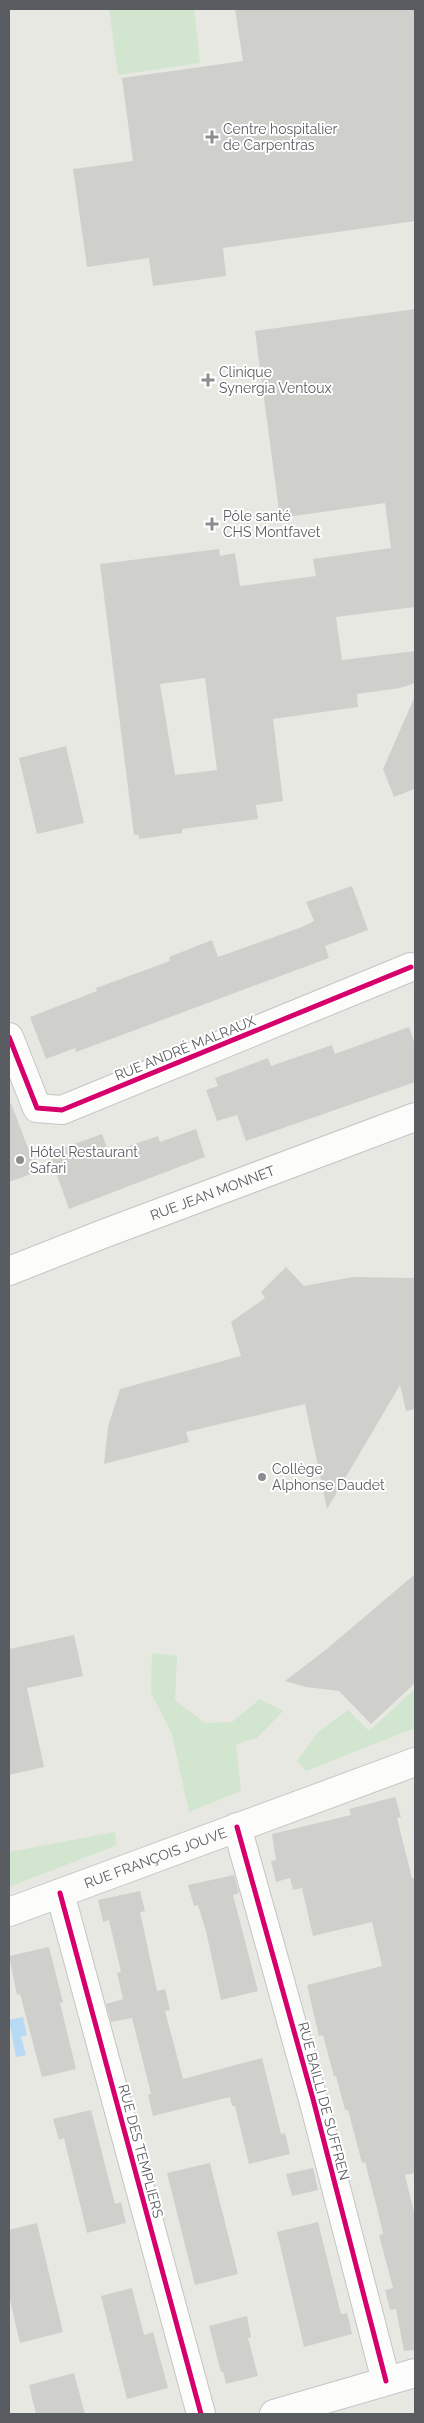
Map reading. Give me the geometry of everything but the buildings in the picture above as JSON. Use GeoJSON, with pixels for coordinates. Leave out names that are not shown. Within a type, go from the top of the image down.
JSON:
{"type":"FeatureCollection","features":[{"type":"Feature","properties":{"kind":"street","name":"RUE ANDRÉ MALRAUX"},"geometry":{"type":"LineString","coordinates":[[9,1037],[37,1108],[62,1110],[410,967]]}},
{"type":"Feature","properties":{"kind":"street","name":"RUE JEAN MONNET"},"geometry":{"type":"LineString","coordinates":[[9,1271],[415,1117]]}},
{"type":"Feature","properties":{"kind":"street","name":"RUE FRANÇOIS JOUVE"},"geometry":{"type":"LineString","coordinates":[[9,1912],[130,1869],[237,1827],[415,1762]]}},
{"type":"Feature","properties":{"kind":"street","name":"RUE BAILLI DE SUFFREN"},"geometry":{"type":"LineString","coordinates":[[237,1827],[313,2098],[386,2381]]}},
{"type":"Feature","properties":{"kind":"street","name":"RUE DES TEMPLIERS"},"geometry":{"type":"LineString","coordinates":[[60,1893],[201,2414]]}},
{"type":"Feature","properties":{"kind":"street"},"geometry":{"type":"LineString","coordinates":[[274,2414],[317,2409],[386,2381],[415,2372]]}},
{"type":"Feature","properties":{"kind":"green space"},"geometry":{"type":"Polygon","coordinates":[[[109,9],[194,9],[200,63],[118,75],[109,9]]]}},
{"type":"Feature","properties":{"kind":"green space"},"geometry":{"type":"Polygon","coordinates":[[[152,1653],[177,1656],[175,1700],[205,1723],[232,1722],[260,1699],[283,1711],[257,1738],[236,1744],[241,1791],[189,1812],[172,1734],[151,1693],[152,1653]]]}},
{"type":"Feature","properties":{"kind":"green space"},"geometry":{"type":"Polygon","coordinates":[[[415,1689],[415,1728],[306,1771],[297,1761],[318,1732],[348,1710],[369,1731],[415,1689]]]}},
{"type":"Feature","properties":{"kind":"green space"},"geometry":{"type":"Polygon","coordinates":[[[115,1832],[117,1845],[9,1887],[9,1852],[115,1832]]]}},
{"type":"Feature","properties":{"kind":"water"},"geometry":{"type":"Polygon","coordinates":[[[23,2017],[27,2035],[21,2037],[26,2055],[16,2057],[9,2020],[23,2017]]]}},
{"type":"Feature","properties":{"kind":"cycle path"},"geometry":{"type":"LineString","coordinates":[[9,1037],[37,1108],[62,1110],[411,967]]}},
{"type":"Feature","properties":{"kind":"cycle path"},"geometry":{"type":"LineString","coordinates":[[237,1827],[313,2099],[386,2381]]}},
{"type":"Feature","properties":{"kind":"cycle path"},"geometry":{"type":"LineString","coordinates":[[60,1893],[201,2414]]}},
{"type":"Feature","properties":{"kind":"place","name":"Centre hospitalier de Carpentras"},"geometry":{"type":"Point","coordinates":[212,137]}},
{"type":"Feature","properties":{"kind":"place","name":"Clinique Synergia Ventoux"},"geometry":{"type":"Point","coordinates":[208,380]}},
{"type":"Feature","properties":{"kind":"place","name":"Pôle santé CHS Montfavet"},"geometry":{"type":"Point","coordinates":[212,524]}},
{"type":"Feature","properties":{"kind":"place","name":"Hôtel Restaurant Safari"},"geometry":{"type":"Point","coordinates":[20,1160]}},
{"type":"Feature","properties":{"kind":"place","name":"Collège Alphonse Daudet"},"geometry":{"type":"Point","coordinates":[262,1477]}}]}
